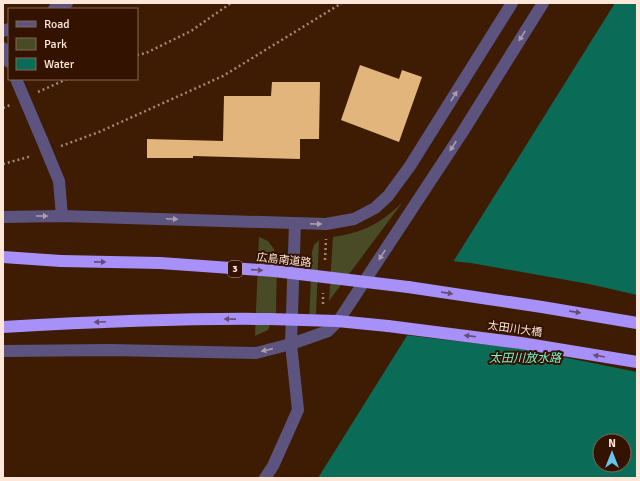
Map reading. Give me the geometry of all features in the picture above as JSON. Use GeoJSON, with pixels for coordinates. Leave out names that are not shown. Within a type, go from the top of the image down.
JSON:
{"type":"FeatureCollection","features":[{"type":"Feature","properties":{"kind":"highway","name":"広島南道路"},"geometry":{"type":"LineString","coordinates":[[3,257],[61,261],[160,263],[274,271],[408,287],[637,323]]}},
{"type":"Feature","properties":{"kind":"highway","name":"太田川大橋"},"geometry":{"type":"LineString","coordinates":[[3,327],[128,320],[209,318],[337,321],[521,343],[637,362]]}},
{"type":"Feature","properties":{"kind":"street"},"geometry":{"type":"LineString","coordinates":[[56,8],[67,3]]}},
{"type":"Feature","properties":{"kind":"street"},"geometry":{"type":"LineString","coordinates":[[3,217],[62,216],[326,224],[354,219],[375,208],[388,196],[410,166],[512,3]]}},
{"type":"Feature","properties":{"kind":"street"},"geometry":{"type":"LineString","coordinates":[[3,352],[110,350],[256,353],[291,344],[328,331],[340,320],[462,133],[543,3]]}},
{"type":"Feature","properties":{"kind":"street"},"geometry":{"type":"LineString","coordinates":[[3,48],[8,60]]}},
{"type":"Feature","properties":{"kind":"street"},"geometry":{"type":"LineString","coordinates":[[16,80],[59,181],[62,216]]}},
{"type":"Feature","properties":{"kind":"street"},"geometry":{"type":"LineString","coordinates":[[265,478],[273,466],[298,410],[291,344],[295,223]]}},
{"type":"Feature","properties":{"kind":"path"},"geometry":{"type":"LineString","coordinates":[[138,55],[146,53],[191,31],[232,3]]}},
{"type":"Feature","properties":{"kind":"path"},"geometry":{"type":"LineString","coordinates":[[3,164],[47,152],[99,132],[223,76],[342,3]]}},
{"type":"Feature","properties":{"kind":"green space"},"geometry":{"type":"Polygon","coordinates":[[[402,203],[329,301],[333,237],[363,230],[378,222],[402,203]]]}},
{"type":"Feature","properties":{"kind":"green space"},"geometry":{"type":"Polygon","coordinates":[[[259,237],[268,241],[274,249],[277,259],[276,312],[268,330],[255,336],[259,237]]]}},
{"type":"Feature","properties":{"kind":"green space"},"geometry":{"type":"Polygon","coordinates":[[[319,240],[316,314],[309,323],[312,252],[314,245],[319,240]]]}},
{"type":"Feature","properties":{"kind":"water","name":"太田川放水路"},"geometry":{"type":"Polygon","coordinates":[[[615,3],[637,3],[637,478],[318,478],[615,3]]]}},
{"type":"Feature","properties":{"kind":"pier"},"geometry":{"type":"Polygon","coordinates":[[[451,261],[471,263],[589,284],[637,295],[637,372],[523,349],[405,335],[451,261]]]}},
{"type":"Feature","properties":{"kind":"building"},"geometry":{"type":"Polygon","coordinates":[[[360,65],[399,79],[402,70],[422,77],[399,142],[341,120],[360,65]]]}},
{"type":"Feature","properties":{"kind":"building"},"geometry":{"type":"Polygon","coordinates":[[[272,82],[320,82],[319,139],[300,139],[300,159],[193,156],[193,158],[147,158],[147,139],[223,141],[224,96],[271,96],[272,82]]]}}]}
